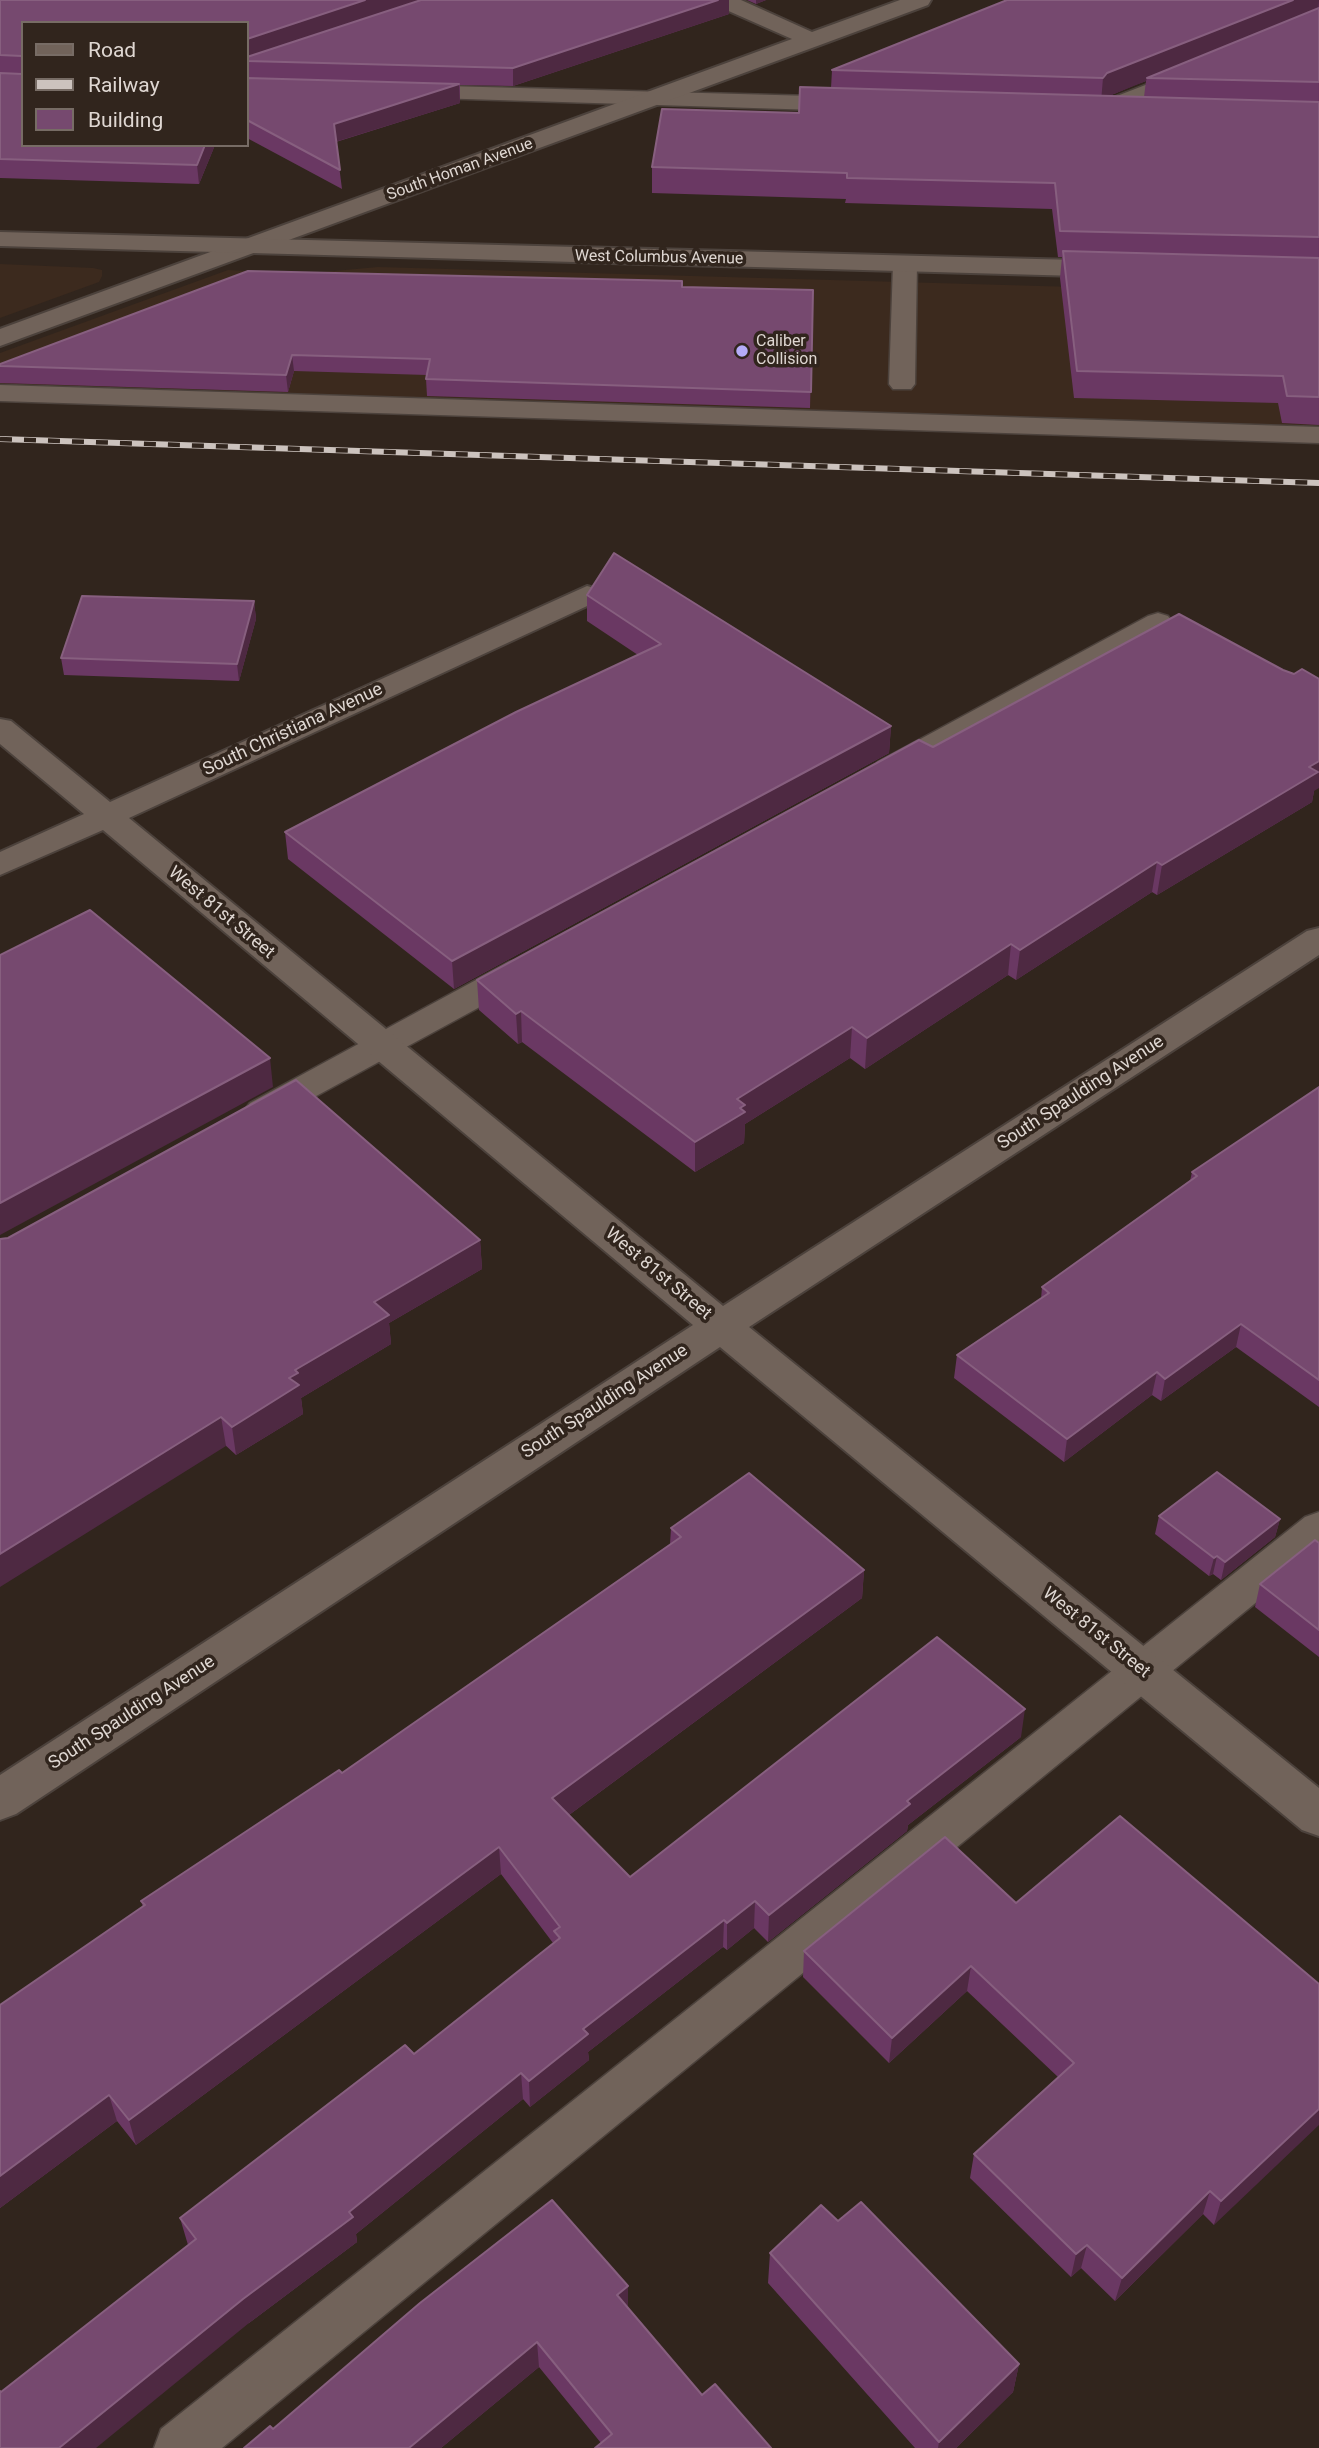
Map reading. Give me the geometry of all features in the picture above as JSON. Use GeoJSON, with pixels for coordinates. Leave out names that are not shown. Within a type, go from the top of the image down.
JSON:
{"type":"FeatureCollection","features":[{"type":"Feature","properties":{"kind":"street"},"geometry":{"type":"LineString","coordinates":[[723,0],[812,40]]}},
{"type":"Feature","properties":{"kind":"street","name":"South Homan Avenue"},"geometry":{"type":"LineString","coordinates":[[0,338],[920,0]]}},
{"type":"Feature","properties":{"kind":"street","name":"West Columbus Avenue"},"geometry":{"type":"LineString","coordinates":[[0,239],[250,248],[1140,270]]}},
{"type":"Feature","properties":{"kind":"street","name":"South Christiana Avenue"},"geometry":{"type":"LineString","coordinates":[[0,865],[587,595]]}},
{"type":"Feature","properties":{"kind":"street","name":"West 81st Street"},"geometry":{"type":"LineString","coordinates":[[0,728],[721,1326],[1319,1816]]}},
{"type":"Feature","properties":{"kind":"street","name":"South Spaulding Avenue"},"geometry":{"type":"LineString","coordinates":[[0,1800],[721,1326],[1319,939]]}},
{"type":"Feature","properties":{"kind":"lane"},"geometry":{"type":"LineString","coordinates":[[1099,111],[1215,63]]}},
{"type":"Feature","properties":{"kind":"lane"},"geometry":{"type":"LineString","coordinates":[[385,92],[877,105]]}},
{"type":"Feature","properties":{"kind":"lane"},"geometry":{"type":"LineString","coordinates":[[1071,110],[1154,112]]}},
{"type":"Feature","properties":{"kind":"lane"},"geometry":{"type":"LineString","coordinates":[[902,384],[905,264]]}},
{"type":"Feature","properties":{"kind":"lane"},"geometry":{"type":"LineString","coordinates":[[0,393],[1319,435]]}},
{"type":"Feature","properties":{"kind":"lane"},"geometry":{"type":"LineString","coordinates":[[857,787],[1158,622]]}},
{"type":"Feature","properties":{"kind":"lane"},"geometry":{"type":"LineString","coordinates":[[230,1129],[553,953]]}},
{"type":"Feature","properties":{"kind":"lane"},"geometry":{"type":"LineString","coordinates":[[180,2448],[1319,1528]]}},
{"type":"Feature","properties":{"kind":"shaded area"},"geometry":{"type":"Polygon","coordinates":[[[0,264],[93,268],[102,270],[102,276],[99,282],[0,318],[0,264]]]}},
{"type":"Feature","properties":{"kind":"shaded area"},"geometry":{"type":"Polygon","coordinates":[[[378,267],[1319,294],[1319,442],[0,400],[0,353],[228,270],[302,274],[378,267]]]}},
{"type":"Feature","properties":{"kind":"building"},"geometry":{"type":"Polygon","coordinates":[[[0,0],[365,0],[248,39],[248,21],[21,21],[21,56],[0,55],[0,0]]]}},
{"type":"Feature","properties":{"kind":"building"},"geometry":{"type":"Polygon","coordinates":[[[421,0],[718,0],[513,68],[248,61],[248,57],[421,0]]]}},
{"type":"Feature","properties":{"kind":"building"},"geometry":{"type":"Polygon","coordinates":[[[1007,0],[1293,0],[1107,73],[1103,78],[832,70],[1007,0]]]}},
{"type":"Feature","properties":{"kind":"building"},"geometry":{"type":"Polygon","coordinates":[[[1319,8],[1319,82],[1147,78],[1319,8]]]}},
{"type":"Feature","properties":{"kind":"building"},"geometry":{"type":"Polygon","coordinates":[[[0,73],[21,74],[21,147],[204,147],[197,165],[0,159],[0,73]]]}},
{"type":"Feature","properties":{"kind":"building"},"geometry":{"type":"Polygon","coordinates":[[[248,78],[459,84],[334,124],[340,170],[248,121],[248,78]]]}},
{"type":"Feature","properties":{"kind":"building"},"geometry":{"type":"Polygon","coordinates":[[[800,87],[1319,102],[1319,237],[1060,231],[1055,183],[847,178],[847,173],[652,167],[662,109],[799,113],[800,87]]]}},
{"type":"Feature","properties":{"kind":"building"},"geometry":{"type":"Polygon","coordinates":[[[1063,251],[1319,258],[1319,397],[1287,396],[1283,376],[1077,371],[1063,251]]]}},
{"type":"Feature","properties":{"kind":"building"},"geometry":{"type":"Polygon","coordinates":[[[248,271],[682,281],[682,287],[813,290],[811,392],[426,379],[430,359],[292,355],[286,375],[0,366],[248,271]]]}},
{"type":"Feature","properties":{"kind":"building"},"geometry":{"type":"Polygon","coordinates":[[[614,553],[891,726],[452,961],[285,832],[516,712],[661,644],[587,595],[614,553]]]}},
{"type":"Feature","properties":{"kind":"building"},"geometry":{"type":"Polygon","coordinates":[[[82,596],[254,601],[237,664],[61,658],[82,596]]]}},
{"type":"Feature","properties":{"kind":"building"},"geometry":{"type":"Polygon","coordinates":[[[1179,614],[1283,670],[1294,674],[1302,669],[1319,679],[1319,761],[1309,767],[1318,772],[1162,865],[1157,862],[1020,950],[1011,944],[867,1038],[852,1027],[737,1099],[745,1105],[740,1108],[745,1112],[695,1142],[521,1011],[516,1014],[477,980],[919,740],[933,747],[1179,614]]]}},
{"type":"Feature","properties":{"kind":"building"},"geometry":{"type":"Polygon","coordinates":[[[90,910],[270,1058],[0,1203],[0,955],[90,910]]]}},
{"type":"Feature","properties":{"kind":"building"},"geometry":{"type":"Polygon","coordinates":[[[296,1080],[480,1240],[374,1302],[389,1315],[295,1370],[298,1373],[289,1378],[299,1385],[232,1427],[221,1417],[0,1554],[0,1239],[8,1238],[296,1080]]]}},
{"type":"Feature","properties":{"kind":"building"},"geometry":{"type":"Polygon","coordinates":[[[1319,1087],[1319,1380],[1241,1324],[1165,1379],[1157,1372],[1067,1439],[957,1355],[1049,1293],[1042,1287],[1197,1176],[1192,1172],[1319,1087]]]}},
{"type":"Feature","properties":{"kind":"building"},"geometry":{"type":"Polygon","coordinates":[[[1217,1472],[1280,1519],[1225,1562],[1217,1556],[1214,1558],[1159,1516],[1217,1472]]]}},
{"type":"Feature","properties":{"kind":"building"},"geometry":{"type":"Polygon","coordinates":[[[749,1473],[864,1570],[552,1798],[630,1877],[937,1637],[1025,1709],[907,1801],[910,1804],[769,1915],[755,1901],[727,1923],[724,1920],[583,2029],[588,2034],[529,2081],[521,2073],[349,2212],[353,2217],[243,2299],[59,2448],[0,2448],[0,2391],[196,2239],[180,2218],[405,2045],[414,2054],[560,1938],[554,1931],[560,1927],[499,1847],[129,2120],[109,2095],[0,2176],[0,2005],[145,1905],[141,1901],[339,1770],[342,1773],[681,1537],[671,1528],[749,1473]]]}},
{"type":"Feature","properties":{"kind":"building"},"geometry":{"type":"Polygon","coordinates":[[[1315,1540],[1319,1543],[1319,1630],[1260,1584],[1315,1540]]]}},
{"type":"Feature","properties":{"kind":"building"},"geometry":{"type":"Polygon","coordinates":[[[1120,1816],[1319,1984],[1319,2109],[1221,2201],[1210,2191],[1122,2278],[1087,2245],[1076,2254],[974,2154],[1074,2063],[971,1966],[892,2038],[804,1951],[945,1837],[1016,1903],[1120,1816]]]}},
{"type":"Feature","properties":{"kind":"building"},"geometry":{"type":"Polygon","coordinates":[[[552,2200],[628,2286],[617,2295],[702,2395],[715,2384],[771,2448],[595,2448],[612,2434],[537,2342],[409,2448],[244,2448],[270,2426],[273,2429],[420,2303],[552,2200]]]}},
{"type":"Feature","properties":{"kind":"building"},"geometry":{"type":"Polygon","coordinates":[[[861,2202],[1019,2364],[939,2442],[770,2253],[821,2205],[838,2221],[861,2202]]]}},
{"type":"Feature","properties":{"kind":"railway"},"geometry":{"type":"LineString","coordinates":[[0,439],[1319,483]]}},
{"type":"Feature","properties":{"kind":"place","name":"Caliber Collision"},"geometry":{"type":"Point","coordinates":[742,351]}}]}
